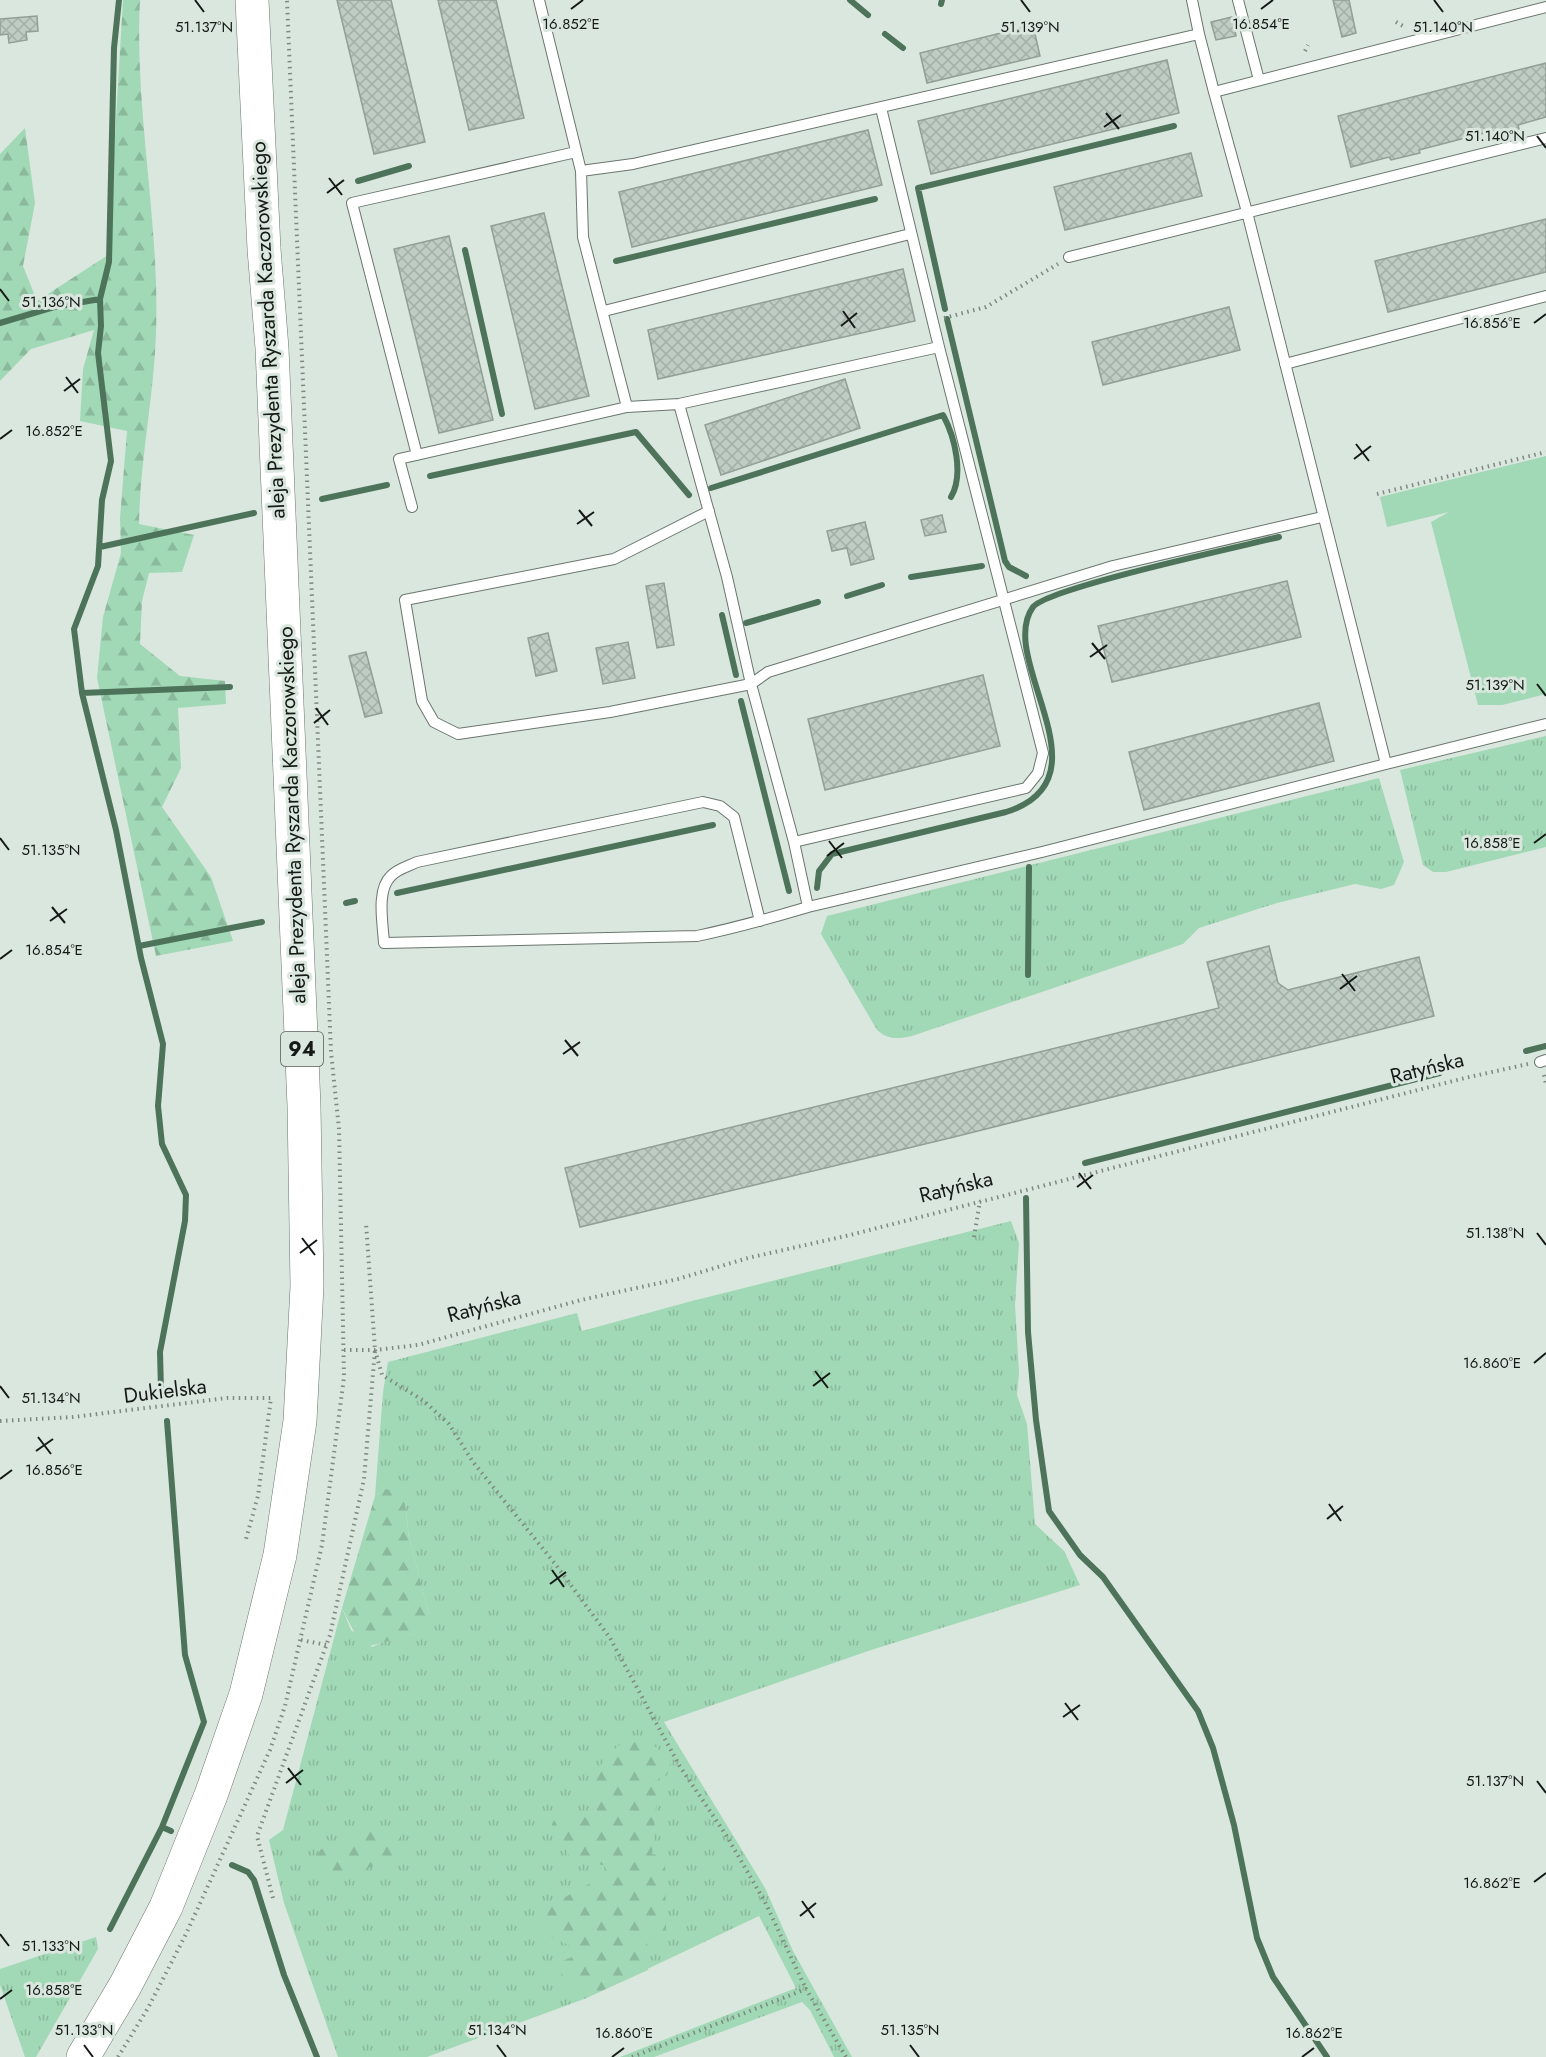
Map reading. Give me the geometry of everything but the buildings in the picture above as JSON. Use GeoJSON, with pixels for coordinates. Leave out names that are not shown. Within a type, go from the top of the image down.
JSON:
{"type":"FeatureCollection","features":[{"type":"Feature","properties":{"kind":"main road","name":"aleja Prezydenta Ryszarda Kaczorowskiego"},"geometry":{"type":"LineString","coordinates":[[83,2057],[125,1986],[166,1908],[212,1795],[246,1694],[280,1555],[300,1421],[307,1286],[304,1106],[272,348],[264,249],[252,0]]}},
{"type":"Feature","properties":{"kind":"lane"},"geometry":{"type":"LineString","coordinates":[[538,0],[581,171],[583,237],[604,310],[627,407]]}},
{"type":"Feature","properties":{"kind":"lane"},"geometry":{"type":"LineString","coordinates":[[1192,0],[1386,764]]}},
{"type":"Feature","properties":{"kind":"lane"},"geometry":{"type":"LineString","coordinates":[[1238,0],[1259,80]]}},
{"type":"Feature","properties":{"kind":"lane"},"geometry":{"type":"LineString","coordinates":[[1214,92],[1546,7]]}},
{"type":"Feature","properties":{"kind":"lane"},"geometry":{"type":"LineString","coordinates":[[581,171],[633,164],[1199,34]]}},
{"type":"Feature","properties":{"kind":"lane"},"geometry":{"type":"LineString","coordinates":[[794,842],[1026,788],[1038,773],[1043,753],[910,234],[881,108]]}},
{"type":"Feature","properties":{"kind":"lane"},"geometry":{"type":"LineString","coordinates":[[1069,257],[1546,138]]}},
{"type":"Feature","properties":{"kind":"lane"},"geometry":{"type":"LineString","coordinates":[[417,455],[352,202],[576,152]]}},
{"type":"Feature","properties":{"kind":"lane"},"geometry":{"type":"LineString","coordinates":[[604,310],[910,234]]}},
{"type":"Feature","properties":{"kind":"lane"},"geometry":{"type":"LineString","coordinates":[[1285,364],[1546,296]]}},
{"type":"Feature","properties":{"kind":"lane"},"geometry":{"type":"LineString","coordinates":[[412,507],[399,459],[627,407],[679,404],[939,347]]}},
{"type":"Feature","properties":{"kind":"lane"},"geometry":{"type":"LineString","coordinates":[[679,404],[709,511],[751,684],[794,842],[808,907]]}},
{"type":"Feature","properties":{"kind":"lane"},"geometry":{"type":"LineString","coordinates":[[709,511],[614,559],[405,600],[422,701],[434,722],[458,735],[610,712],[751,684],[768,672],[1113,566],[1322,517]]}},
{"type":"Feature","properties":{"kind":"lane"},"geometry":{"type":"LineString","coordinates":[[760,921],[734,817],[720,806],[703,802],[417,862],[392,874],[385,884],[383,903],[384,943],[697,936],[760,921],[808,907],[1042,852],[1546,724]]}},
{"type":"Feature","properties":{"kind":"path"},"geometry":{"type":"LineString","coordinates":[[1396,22],[1403,26]]}},
{"type":"Feature","properties":{"kind":"path"},"geometry":{"type":"LineString","coordinates":[[1305,51],[1308,45]]}},
{"type":"Feature","properties":{"kind":"path"},"geometry":{"type":"LineString","coordinates":[[933,323],[956,312],[986,307],[1069,257]]}},
{"type":"Feature","properties":{"kind":"path"},"geometry":{"type":"LineString","coordinates":[[1377,494],[1546,452]]}},
{"type":"Feature","properties":{"kind":"path","name":"Ratyńska"},"geometry":{"type":"LineString","coordinates":[[344,1350],[375,1350],[418,1345],[581,1300],[678,1279],[748,1258],[1465,1078],[1543,1061]]}},
{"type":"Feature","properties":{"kind":"path"},"geometry":{"type":"LineString","coordinates":[[974,1237],[980,1201]]}},
{"type":"Feature","properties":{"kind":"path"},"geometry":{"type":"LineString","coordinates":[[273,1898],[257,1836],[327,1646],[364,1479],[375,1350],[366,1223]]}},
{"type":"Feature","properties":{"kind":"path"},"geometry":{"type":"LineString","coordinates":[[375,1350],[382,1376],[424,1401],[449,1424],[473,1462],[556,1565],[609,1638],[679,1765],[726,1835],[765,1902],[806,1989],[846,2057]]}},
{"type":"Feature","properties":{"kind":"path","name":"Dukielska"},"geometry":{"type":"LineString","coordinates":[[0,1421],[85,1415],[227,1398],[271,1398],[258,1496],[246,1539]]}},
{"type":"Feature","properties":{"kind":"path"},"geometry":{"type":"LineString","coordinates":[[301,1640],[327,1646]]}},
{"type":"Feature","properties":{"kind":"path"},"geometry":{"type":"LineString","coordinates":[[632,2057],[806,1989]]}},
{"type":"Feature","properties":{"kind":"green space"},"geometry":{"type":"Polygon","coordinates":[[[123,0],[140,0],[139,41],[143,124],[156,292],[155,357],[139,524],[194,535],[182,572],[149,573],[142,601],[140,644],[180,676],[225,681],[226,704],[178,708],[181,768],[162,807],[211,877],[233,941],[156,956],[97,678],[103,617],[121,553],[120,518],[127,431],[80,421],[83,369],[94,330],[31,349],[0,381],[0,154],[25,128],[35,203],[23,266],[37,301],[108,255],[123,0]]]}},
{"type":"Feature","properties":{"kind":"green space"},"geometry":{"type":"Polygon","coordinates":[[[1546,456],[1546,694],[1502,705],[1478,705],[1431,522],[1449,512],[1387,527],[1380,497],[1546,456]]]}},
{"type":"Feature","properties":{"kind":"green space"},"geometry":{"type":"Polygon","coordinates":[[[1546,736],[1546,847],[1446,872],[1433,872],[1423,865],[1400,770],[1546,736]]]}},
{"type":"Feature","properties":{"kind":"green space"},"geometry":{"type":"Polygon","coordinates":[[[1379,778],[1404,862],[1394,885],[1381,889],[1355,884],[1277,903],[1199,928],[1183,944],[912,1036],[893,1038],[877,1030],[821,934],[827,916],[1379,778]]]}},
{"type":"Feature","properties":{"kind":"green space"},"geometry":{"type":"Polygon","coordinates":[[[1011,1221],[1019,1243],[1015,1304],[1019,1373],[1017,1395],[1027,1424],[1035,1524],[1064,1551],[1080,1585],[871,1650],[664,1722],[765,1888],[793,1951],[852,2057],[834,2057],[810,2010],[802,2002],[654,2057],[620,2057],[796,1988],[759,1916],[584,1999],[427,2057],[338,2057],[284,1903],[269,1840],[283,1830],[342,1608],[351,1630],[372,1647],[385,1641],[415,1634],[429,1614],[409,1538],[405,1502],[384,1489],[375,1496],[383,1392],[388,1362],[577,1313],[582,1331],[1011,1221]]]}},
{"type":"Feature","properties":{"kind":"green space"},"geometry":{"type":"Polygon","coordinates":[[[384,1489],[396,1491],[405,1502],[409,1538],[429,1614],[427,1623],[415,1634],[362,1648],[342,1608],[375,1496],[384,1489]]]}},
{"type":"Feature","properties":{"kind":"green space"},"geometry":{"type":"Polygon","coordinates":[[[634,1739],[656,1747],[671,1763],[667,1775],[654,1781],[657,1795],[652,1854],[665,1857],[666,1931],[647,1939],[648,1970],[584,1999],[554,1965],[572,1957],[573,1947],[544,1934],[536,1919],[547,1907],[605,1875],[604,1865],[586,1863],[575,1868],[566,1850],[552,1836],[552,1824],[556,1816],[580,1821],[597,1808],[592,1775],[618,1746],[634,1739]]]}},
{"type":"Feature","properties":{"kind":"green space"},"geometry":{"type":"Polygon","coordinates":[[[387,1826],[401,1831],[401,1852],[351,1877],[321,1872],[317,1856],[321,1849],[387,1826]]]}},
{"type":"Feature","properties":{"kind":"green space"},"geometry":{"type":"Polygon","coordinates":[[[96,1937],[98,1949],[36,2057],[25,2057],[0,1985],[0,1969],[96,1937]]]}},
{"type":"Feature","properties":{"kind":"waterway"},"geometry":{"type":"LineString","coordinates":[[119,0],[114,48],[109,262],[100,299],[101,326],[98,353],[111,461],[102,500],[98,566],[74,629],[82,693],[116,830],[141,958],[163,1044],[158,1106],[162,1144],[186,1195],[185,1221],[160,1352],[161,1390]]}},
{"type":"Feature","properties":{"kind":"waterway"},"geometry":{"type":"LineString","coordinates":[[850,0],[868,15]]}},
{"type":"Feature","properties":{"kind":"waterway"},"geometry":{"type":"LineString","coordinates":[[941,4],[942,0]]}},
{"type":"Feature","properties":{"kind":"waterway"},"geometry":{"type":"LineString","coordinates":[[885,34],[903,48]]}},
{"type":"Feature","properties":{"kind":"waterway"},"geometry":{"type":"LineString","coordinates":[[945,309],[918,188],[1174,126]]}},
{"type":"Feature","properties":{"kind":"waterway"},"geometry":{"type":"LineString","coordinates":[[358,181],[409,166]]}},
{"type":"Feature","properties":{"kind":"waterway"},"geometry":{"type":"LineString","coordinates":[[616,261],[875,199]]}},
{"type":"Feature","properties":{"kind":"waterway"},"geometry":{"type":"LineString","coordinates":[[465,250],[502,414]]}},
{"type":"Feature","properties":{"kind":"waterway"},"geometry":{"type":"LineString","coordinates":[[0,323],[54,307],[100,299]]}},
{"type":"Feature","properties":{"kind":"waterway"},"geometry":{"type":"LineString","coordinates":[[947,319],[1005,561],[1009,567],[1026,576]]}},
{"type":"Feature","properties":{"kind":"waterway"},"geometry":{"type":"LineString","coordinates":[[711,488],[943,415],[951,434],[956,456],[957,478],[951,497]]}},
{"type":"Feature","properties":{"kind":"waterway"},"geometry":{"type":"LineString","coordinates":[[430,476],[636,432],[689,495]]}},
{"type":"Feature","properties":{"kind":"waterway"},"geometry":{"type":"LineString","coordinates":[[322,499],[387,485]]}},
{"type":"Feature","properties":{"kind":"waterway"},"geometry":{"type":"LineString","coordinates":[[100,547],[254,513]]}},
{"type":"Feature","properties":{"kind":"waterway"},"geometry":{"type":"LineString","coordinates":[[817,888],[819,871],[832,854],[1006,812],[1036,796],[1050,773],[1052,746],[1028,656],[1025,629],[1033,607],[1046,599],[1072,589],[1107,579],[1279,537]]}},
{"type":"Feature","properties":{"kind":"waterway"},"geometry":{"type":"LineString","coordinates":[[911,577],[982,566]]}},
{"type":"Feature","properties":{"kind":"waterway"},"geometry":{"type":"LineString","coordinates":[[847,596],[882,585]]}},
{"type":"Feature","properties":{"kind":"waterway"},"geometry":{"type":"LineString","coordinates":[[746,623],[818,602]]}},
{"type":"Feature","properties":{"kind":"waterway"},"geometry":{"type":"LineString","coordinates":[[722,615],[736,675]]}},
{"type":"Feature","properties":{"kind":"waterway"},"geometry":{"type":"LineString","coordinates":[[82,693],[230,687]]}},
{"type":"Feature","properties":{"kind":"waterway"},"geometry":{"type":"LineString","coordinates":[[741,701],[789,891]]}},
{"type":"Feature","properties":{"kind":"waterway"},"geometry":{"type":"LineString","coordinates":[[397,893],[713,825]]}},
{"type":"Feature","properties":{"kind":"waterway"},"geometry":{"type":"LineString","coordinates":[[1028,975],[1029,867]]}},
{"type":"Feature","properties":{"kind":"waterway"},"geometry":{"type":"LineString","coordinates":[[346,903],[355,901]]}},
{"type":"Feature","properties":{"kind":"waterway"},"geometry":{"type":"LineString","coordinates":[[139,946],[262,922]]}},
{"type":"Feature","properties":{"kind":"waterway"},"geometry":{"type":"LineString","coordinates":[[1526,1051],[1546,1046]]}},
{"type":"Feature","properties":{"kind":"waterway"},"geometry":{"type":"LineString","coordinates":[[1085,1163],[1440,1073]]}},
{"type":"Feature","properties":{"kind":"waterway"},"geometry":{"type":"LineString","coordinates":[[1026,1198],[1028,1332],[1036,1420],[1049,1511],[1080,1555],[1103,1577],[1198,1711],[1213,1748],[1234,1825],[1257,1938],[1273,1977],[1327,2057]]}},
{"type":"Feature","properties":{"kind":"waterway"},"geometry":{"type":"LineString","coordinates":[[167,1421],[185,1655],[204,1722],[162,1827],[171,1831]]}},
{"type":"Feature","properties":{"kind":"waterway"},"geometry":{"type":"LineString","coordinates":[[110,1929],[162,1827]]}},
{"type":"Feature","properties":{"kind":"waterway"},"geometry":{"type":"LineString","coordinates":[[232,1865],[248,1872],[254,1880],[284,1975],[317,2057]]}}]}
